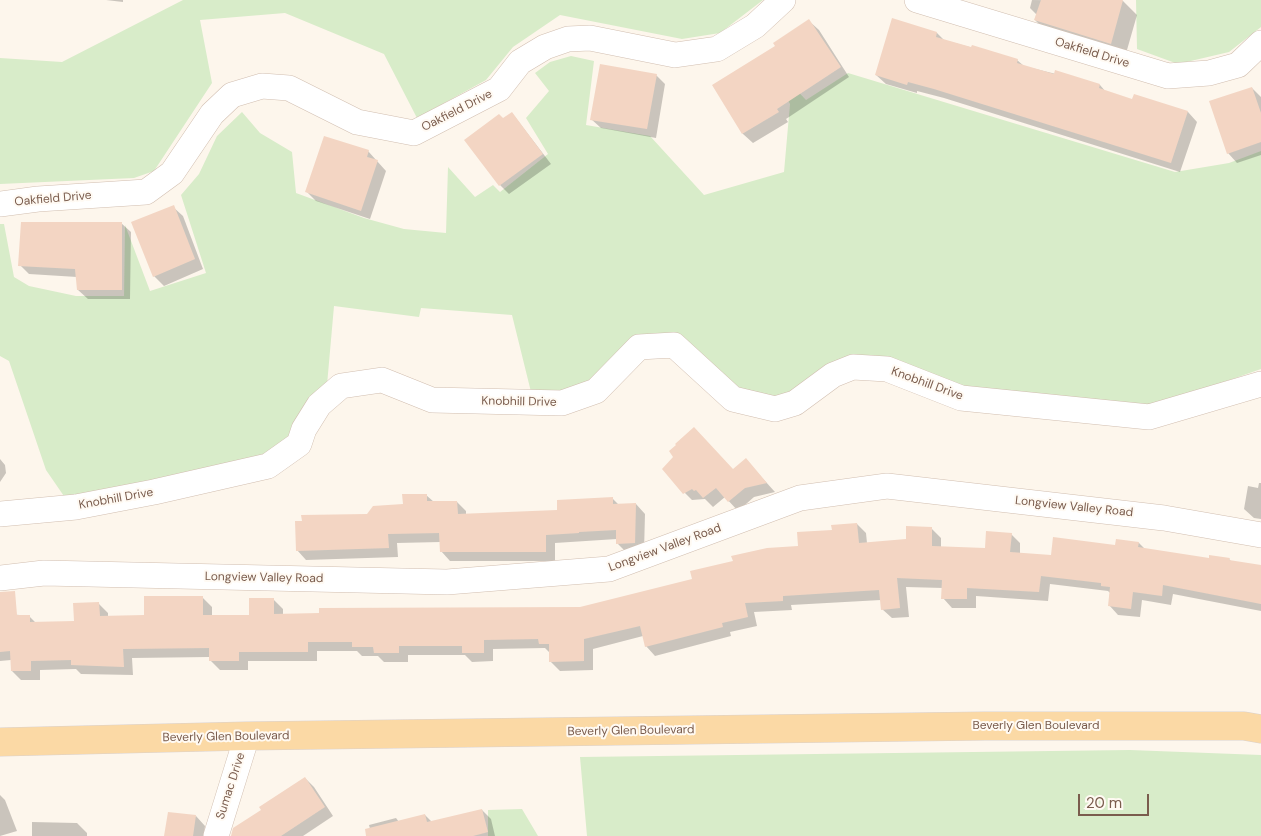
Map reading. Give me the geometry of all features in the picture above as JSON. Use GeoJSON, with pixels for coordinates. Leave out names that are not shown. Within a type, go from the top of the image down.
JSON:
{"type":"FeatureCollection","features":[{"type":"Feature","properties":{"kind":"main road","name":"Beverly Glen Boulevard"},"geometry":{"type":"LineString","coordinates":[[0,742],[246,736],[985,726],[1234,726],[1261,729]]}},
{"type":"Feature","properties":{"kind":"street","name":"Oakfield Drive"},"geometry":{"type":"LineString","coordinates":[[0,204],[38,199],[146,192],[172,173],[212,114],[232,95],[262,86],[289,88],[357,122],[414,133],[499,90],[520,62],[545,47],[568,39],[590,38],[675,55],[717,49],[755,26],[783,0]]}},
{"type":"Feature","properties":{"kind":"street","name":"Oakfield Drive"},"geometry":{"type":"LineString","coordinates":[[917,0],[1168,76],[1209,73],[1238,64],[1261,42]]}},
{"type":"Feature","properties":{"kind":"street","name":"Knobhill Drive"},"geometry":{"type":"LineString","coordinates":[[0,514],[85,505],[154,492],[268,466],[299,444],[304,429],[319,405],[340,386],[382,380],[432,400],[562,403],[596,391],[639,347],[674,345],[733,399],[775,409],[795,403],[833,375],[853,367],[888,369],[961,398],[1149,417],[1261,384]]}},
{"type":"Feature","properties":{"kind":"street","name":"Longview Valley Road"},"geometry":{"type":"LineString","coordinates":[[0,578],[44,573],[447,582],[609,569],[800,498],[887,486],[1164,518],[1261,535]]}},
{"type":"Feature","properties":{"kind":"street","name":"Sumac Drive"},"geometry":{"type":"LineString","coordinates":[[216,836],[246,736]]}},
{"type":"Feature","properties":{"kind":"green space"},"geometry":{"type":"Polygon","coordinates":[[[183,0],[763,0],[720,33],[682,39],[560,15],[513,47],[486,80],[417,118],[384,54],[285,13],[200,20],[212,83],[154,171],[134,178],[0,184],[0,58],[62,62],[183,0]]]}},
{"type":"Feature","properties":{"kind":"green space"},"geometry":{"type":"Polygon","coordinates":[[[1136,0],[1261,0],[1261,27],[1229,52],[1178,64],[1137,49],[1136,0]]]}},
{"type":"Feature","properties":{"kind":"green space"},"geometry":{"type":"Polygon","coordinates":[[[571,56],[594,61],[586,125],[650,136],[704,195],[784,172],[790,104],[783,91],[792,85],[806,100],[848,73],[1175,172],[1229,163],[1261,151],[1261,369],[1181,397],[1145,406],[956,389],[898,363],[775,401],[748,395],[677,339],[587,387],[532,396],[512,315],[421,308],[419,317],[334,306],[327,385],[286,444],[266,460],[68,502],[46,470],[9,361],[0,356],[0,224],[4,224],[14,277],[29,286],[76,296],[124,296],[125,225],[150,291],[206,273],[181,195],[199,174],[217,136],[242,112],[260,133],[292,152],[296,193],[364,218],[404,229],[446,233],[448,167],[475,197],[493,185],[500,192],[548,154],[526,118],[549,91],[535,73],[550,62],[571,56]]]}},
{"type":"Feature","properties":{"kind":"green space"},"geometry":{"type":"Polygon","coordinates":[[[1130,750],[1261,755],[1261,836],[587,836],[580,757],[1130,750]]]}},
{"type":"Feature","properties":{"kind":"green space"},"geometry":{"type":"Polygon","coordinates":[[[522,809],[538,836],[488,836],[488,810],[522,809]]]}},
{"type":"Feature","properties":{"kind":"building"},"geometry":{"type":"Polygon","coordinates":[[[1041,0],[1123,0],[1111,44],[1034,20],[1041,0]]]}},
{"type":"Feature","properties":{"kind":"building"},"geometry":{"type":"Polygon","coordinates":[[[892,18],[937,32],[936,37],[971,47],[972,45],[1018,59],[1017,63],[1054,74],[1055,70],[1100,84],[1099,88],[1132,99],[1134,94],[1188,111],[1171,163],[934,89],[908,82],[907,85],[875,75],[892,18]]]}},
{"type":"Feature","properties":{"kind":"building"},"geometry":{"type":"Polygon","coordinates":[[[809,19],[841,67],[777,109],[779,112],[742,134],[712,85],[775,46],[773,43],[809,19]]]}},
{"type":"Feature","properties":{"kind":"building"},"geometry":{"type":"Polygon","coordinates":[[[600,64],[657,74],[647,129],[590,120],[600,64]]]}},
{"type":"Feature","properties":{"kind":"building"},"geometry":{"type":"Polygon","coordinates":[[[1252,87],[1261,113],[1261,142],[1227,154],[1209,101],[1252,87]]]}},
{"type":"Feature","properties":{"kind":"building"},"geometry":{"type":"Polygon","coordinates":[[[512,112],[543,154],[499,186],[464,140],[499,114],[503,118],[512,112]]]}},
{"type":"Feature","properties":{"kind":"building"},"geometry":{"type":"Polygon","coordinates":[[[324,136],[369,150],[367,157],[378,160],[361,211],[305,192],[324,136]]]}},
{"type":"Feature","properties":{"kind":"building"},"geometry":{"type":"Polygon","coordinates":[[[174,205],[195,259],[153,277],[131,222],[174,205]]]}},
{"type":"Feature","properties":{"kind":"building"},"geometry":{"type":"Polygon","coordinates":[[[21,222],[122,222],[122,290],[77,290],[75,269],[18,266],[21,222]]]}},
{"type":"Feature","properties":{"kind":"building"},"geometry":{"type":"Polygon","coordinates":[[[694,427],[733,469],[746,458],[767,483],[745,488],[728,502],[716,488],[703,498],[696,490],[692,489],[683,494],[662,469],[673,457],[669,451],[694,427]]]}},
{"type":"Feature","properties":{"kind":"building"},"geometry":{"type":"Polygon","coordinates":[[[402,494],[427,494],[427,501],[457,501],[458,514],[557,510],[557,500],[613,497],[613,504],[636,503],[635,543],[616,544],[616,530],[546,535],[546,552],[440,552],[439,533],[388,534],[389,548],[296,551],[295,521],[302,521],[301,515],[367,514],[373,506],[403,504],[402,494]]]}},
{"type":"Feature","properties":{"kind":"building"},"geometry":{"type":"Polygon","coordinates":[[[857,523],[859,543],[906,539],[906,526],[932,527],[932,546],[985,548],[986,531],[1012,533],[1010,552],[1051,555],[1053,537],[1115,545],[1116,539],[1139,542],[1138,547],[1209,558],[1209,555],[1230,558],[1229,560],[1261,565],[1261,604],[1163,585],[1162,596],[1133,592],[1131,609],[1108,606],[1110,587],[1101,586],[1101,583],[1041,576],[1039,592],[967,588],[967,599],[941,599],[942,580],[897,578],[900,608],[881,610],[879,590],[783,596],[783,601],[745,603],[748,617],[722,623],[723,627],[645,647],[640,626],[584,639],[584,661],[549,662],[549,644],[539,644],[538,639],[484,640],[484,653],[462,653],[462,646],[399,646],[399,653],[374,653],[373,647],[352,647],[352,642],[308,642],[308,652],[239,652],[239,661],[209,661],[209,648],[123,649],[124,667],[71,665],[71,660],[31,661],[31,671],[11,671],[10,651],[0,652],[0,592],[15,591],[17,615],[30,615],[30,622],[74,621],[73,603],[99,602],[100,616],[144,615],[144,596],[203,596],[203,615],[249,615],[249,598],[274,598],[274,614],[319,613],[319,608],[580,607],[692,579],[690,571],[733,561],[731,556],[767,548],[798,546],[797,532],[832,530],[831,525],[857,523]]]}},
{"type":"Feature","properties":{"kind":"building"},"geometry":{"type":"Polygon","coordinates":[[[305,777],[325,807],[281,836],[231,836],[233,828],[261,810],[259,807],[305,777]]]}},
{"type":"Feature","properties":{"kind":"building"},"geometry":{"type":"Polygon","coordinates":[[[482,809],[488,832],[473,836],[366,836],[365,829],[425,814],[427,822],[482,809]]]}},
{"type":"Feature","properties":{"kind":"building"},"geometry":{"type":"Polygon","coordinates":[[[168,812],[196,815],[193,836],[164,836],[168,812]]]}}]}
